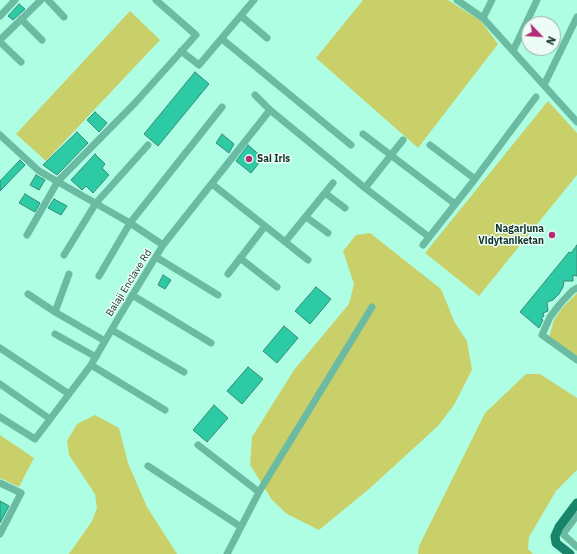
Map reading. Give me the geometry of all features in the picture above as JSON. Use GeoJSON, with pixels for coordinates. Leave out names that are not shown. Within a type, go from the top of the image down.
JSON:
{"type":"FeatureCollection","features":[{"type":"Feature","properties":{"kind":"main road"},"geometry":{"type":"LineString","coordinates":[[570,554],[556,543],[555,536],[558,527],[577,503]]}},
{"type":"Feature","properties":{"kind":"street"},"geometry":{"type":"LineString","coordinates":[[0,16],[14,0]]}},
{"type":"Feature","properties":{"kind":"street"},"geometry":{"type":"LineString","coordinates":[[21,62],[0,41],[41,0]]}},
{"type":"Feature","properties":{"kind":"street"},"geometry":{"type":"LineString","coordinates":[[48,0],[64,17]]}},
{"type":"Feature","properties":{"kind":"street"},"geometry":{"type":"LineString","coordinates":[[27,235],[58,181],[135,103],[196,34],[156,0]]}},
{"type":"Feature","properties":{"kind":"street"},"geometry":{"type":"LineString","coordinates":[[181,51],[199,65],[254,0]]}},
{"type":"Feature","properties":{"kind":"street"},"geometry":{"type":"LineString","coordinates":[[457,0],[483,18],[577,122]]}},
{"type":"Feature","properties":{"kind":"street"},"geometry":{"type":"LineString","coordinates":[[483,18],[492,0]]}},
{"type":"Feature","properties":{"kind":"street"},"geometry":{"type":"LineString","coordinates":[[513,51],[537,0]]}},
{"type":"Feature","properties":{"kind":"street"},"geometry":{"type":"LineString","coordinates":[[241,16],[267,38]]}},
{"type":"Feature","properties":{"kind":"street"},"geometry":{"type":"LineString","coordinates":[[544,85],[577,17]]}},
{"type":"Feature","properties":{"kind":"street"},"geometry":{"type":"LineString","coordinates":[[22,19],[42,40]]}},
{"type":"Feature","properties":{"kind":"street"},"geometry":{"type":"LineString","coordinates":[[222,39],[351,145]]}},
{"type":"Feature","properties":{"kind":"street"},"geometry":{"type":"LineString","coordinates":[[255,95],[270,110],[365,188],[429,237]]}},
{"type":"Feature","properties":{"kind":"street"},"geometry":{"type":"LineString","coordinates":[[423,244],[475,179],[536,97]]}},
{"type":"Feature","properties":{"kind":"street"},"geometry":{"type":"LineString","coordinates":[[99,276],[130,223],[222,107]]}},
{"type":"Feature","properties":{"kind":"street"},"geometry":{"type":"LineString","coordinates":[[163,245],[270,110]]}},
{"type":"Feature","properties":{"kind":"street"},"geometry":{"type":"LineString","coordinates":[[364,134],[455,204]]}},
{"type":"Feature","properties":{"kind":"street","name":"Balaji Enclave Rd"},"geometry":{"type":"LineString","coordinates":[[0,135],[39,171],[130,223],[163,245],[91,365],[35,439],[0,417]]}},
{"type":"Feature","properties":{"kind":"street"},"geometry":{"type":"LineString","coordinates":[[365,188],[403,140]]}},
{"type":"Feature","properties":{"kind":"street"},"geometry":{"type":"LineString","coordinates":[[64,255],[96,203],[148,145]]}},
{"type":"Feature","properties":{"kind":"street"},"geometry":{"type":"LineString","coordinates":[[430,145],[475,179]]}},
{"type":"Feature","properties":{"kind":"street"},"geometry":{"type":"LineString","coordinates":[[285,242],[333,183]]}},
{"type":"Feature","properties":{"kind":"street"},"geometry":{"type":"LineString","coordinates":[[212,184],[308,260]]}},
{"type":"Feature","properties":{"kind":"street"},"geometry":{"type":"LineString","coordinates":[[325,193],[344,208]]}},
{"type":"Feature","properties":{"kind":"street"},"geometry":{"type":"LineString","coordinates":[[306,217],[328,233]]}},
{"type":"Feature","properties":{"kind":"street"},"geometry":{"type":"LineString","coordinates":[[228,274],[265,226]]}},
{"type":"Feature","properties":{"kind":"street"},"geometry":{"type":"LineString","coordinates":[[156,257],[218,296]]}},
{"type":"Feature","properties":{"kind":"street"},"geometry":{"type":"LineString","coordinates":[[240,258],[277,287]]}},
{"type":"Feature","properties":{"kind":"street"},"geometry":{"type":"LineString","coordinates":[[55,312],[69,274]]}},
{"type":"Feature","properties":{"kind":"street"},"geometry":{"type":"LineString","coordinates":[[577,288],[572,291],[550,317],[542,335],[577,360]]}},
{"type":"Feature","properties":{"kind":"street"},"geometry":{"type":"LineString","coordinates":[[28,294],[55,312],[105,341]]}},
{"type":"Feature","properties":{"kind":"street"},"geometry":{"type":"LineString","coordinates":[[132,295],[211,343]]}},
{"type":"Feature","properties":{"kind":"street"},"geometry":{"type":"LineString","coordinates":[[227,554],[259,492],[372,307]]}},
{"type":"Feature","properties":{"kind":"street"},"geometry":{"type":"LineString","coordinates":[[112,330],[184,372]]}},
{"type":"Feature","properties":{"kind":"street"},"geometry":{"type":"LineString","coordinates":[[55,334],[96,357]]}},
{"type":"Feature","properties":{"kind":"street"},"geometry":{"type":"LineString","coordinates":[[0,348],[69,394]]}},
{"type":"Feature","properties":{"kind":"street"},"geometry":{"type":"LineString","coordinates":[[91,365],[165,410]]}},
{"type":"Feature","properties":{"kind":"street"},"geometry":{"type":"LineString","coordinates":[[0,384],[50,419]]}},
{"type":"Feature","properties":{"kind":"street"},"geometry":{"type":"LineString","coordinates":[[198,445],[259,492]]}},
{"type":"Feature","properties":{"kind":"street"},"geometry":{"type":"LineString","coordinates":[[148,466],[241,527]]}},
{"type":"Feature","properties":{"kind":"street"},"geometry":{"type":"LineString","coordinates":[[0,483],[20,493],[3,520],[0,534]]}},
{"type":"Feature","properties":{"kind":"street"},"geometry":{"type":"LineString","coordinates":[[577,515],[563,534],[577,547]]}},
{"type":"Feature","properties":{"kind":"green space"},"geometry":{"type":"Polygon","coordinates":[[[363,0],[448,0],[481,21],[498,44],[418,148],[316,58],[363,0]]]}},
{"type":"Feature","properties":{"kind":"green space"},"geometry":{"type":"Polygon","coordinates":[[[130,11],[160,40],[46,161],[16,134],[130,11]]]}},
{"type":"Feature","properties":{"kind":"green space"},"geometry":{"type":"Polygon","coordinates":[[[548,101],[577,133],[577,175],[479,296],[425,253],[548,101]]]}},
{"type":"Feature","properties":{"kind":"green space"},"geometry":{"type":"Polygon","coordinates":[[[370,233],[441,289],[455,323],[467,341],[472,370],[454,405],[438,426],[369,489],[319,530],[287,514],[272,500],[250,465],[252,437],[294,370],[349,304],[354,284],[343,251],[356,235],[370,233]]]}},
{"type":"Feature","properties":{"kind":"green space"},"geometry":{"type":"Polygon","coordinates":[[[577,293],[577,357],[549,337],[554,320],[563,307],[577,293]]]}},
{"type":"Feature","properties":{"kind":"green space"},"geometry":{"type":"Polygon","coordinates":[[[526,374],[540,374],[577,398],[577,470],[556,491],[529,537],[528,549],[533,554],[418,554],[419,546],[485,413],[526,374]]]}},
{"type":"Feature","properties":{"kind":"green space"},"geometry":{"type":"Polygon","coordinates":[[[95,415],[119,428],[128,463],[147,507],[177,554],[69,554],[92,521],[97,508],[95,494],[69,455],[67,441],[77,424],[95,415]]]}},
{"type":"Feature","properties":{"kind":"green space"},"geometry":{"type":"Polygon","coordinates":[[[0,435],[34,458],[19,487],[0,478],[0,435]]]}},
{"type":"Feature","properties":{"kind":"building"},"geometry":{"type":"Polygon","coordinates":[[[19,4],[25,9],[13,20],[8,16],[19,4]]]}},
{"type":"Feature","properties":{"kind":"building"},"geometry":{"type":"Polygon","coordinates":[[[195,72],[209,84],[158,146],[144,134],[195,72]]]}},
{"type":"Feature","properties":{"kind":"building"},"geometry":{"type":"Polygon","coordinates":[[[95,112],[107,123],[99,132],[87,120],[95,112]]]}},
{"type":"Feature","properties":{"kind":"building"},"geometry":{"type":"Polygon","coordinates":[[[77,132],[88,143],[57,175],[43,165],[77,132]]]}},
{"type":"Feature","properties":{"kind":"building"},"geometry":{"type":"Polygon","coordinates":[[[222,134],[234,144],[229,153],[216,143],[222,134]]]}},
{"type":"Feature","properties":{"kind":"building","name":"Sai Iris"},"geometry":{"type":"Polygon","coordinates":[[[248,145],[263,158],[251,173],[236,161],[248,145]]]}},
{"type":"Feature","properties":{"kind":"building"},"geometry":{"type":"Polygon","coordinates":[[[95,154],[105,164],[102,168],[109,175],[93,193],[86,186],[82,190],[71,180],[95,154]]]}},
{"type":"Feature","properties":{"kind":"building"},"geometry":{"type":"Polygon","coordinates":[[[20,160],[25,165],[0,191],[0,181],[20,160]]]}},
{"type":"Feature","properties":{"kind":"building"},"geometry":{"type":"Polygon","coordinates":[[[36,175],[45,180],[39,190],[30,185],[36,175]]]}},
{"type":"Feature","properties":{"kind":"building"},"geometry":{"type":"Polygon","coordinates":[[[25,194],[40,203],[35,212],[19,203],[25,194]]]}},
{"type":"Feature","properties":{"kind":"building"},"geometry":{"type":"Polygon","coordinates":[[[54,199],[67,206],[61,215],[48,208],[54,199]]]}},
{"type":"Feature","properties":{"kind":"building"},"geometry":{"type":"Polygon","coordinates":[[[577,245],[577,276],[573,275],[573,281],[564,281],[563,287],[559,294],[553,300],[547,302],[548,311],[543,313],[544,316],[541,319],[543,320],[539,328],[520,312],[569,252],[571,253],[577,245]]]}},
{"type":"Feature","properties":{"kind":"building"},"geometry":{"type":"Polygon","coordinates":[[[163,275],[171,280],[165,289],[158,285],[163,275]]]}},
{"type":"Feature","properties":{"kind":"building"},"geometry":{"type":"Polygon","coordinates":[[[316,287],[331,299],[310,324],[295,311],[316,287]]]}},
{"type":"Feature","properties":{"kind":"building"},"geometry":{"type":"Polygon","coordinates":[[[284,326],[298,338],[277,363],[263,351],[284,326]]]}},
{"type":"Feature","properties":{"kind":"building"},"geometry":{"type":"Polygon","coordinates":[[[248,367],[263,379],[242,404],[227,391],[248,367]]]}},
{"type":"Feature","properties":{"kind":"building"},"geometry":{"type":"Polygon","coordinates":[[[214,405],[228,418],[207,442],[193,430],[214,405]]]}},
{"type":"Feature","properties":{"kind":"building"},"geometry":{"type":"Polygon","coordinates":[[[0,501],[9,506],[0,523],[0,501]]]}},
{"type":"Feature","properties":{"kind":"place","name":"Sai Iris"},"geometry":{"type":"Point","coordinates":[249,159]}},
{"type":"Feature","properties":{"kind":"place","name":"Nagarjuna Vidytaniketan"},"geometry":{"type":"Point","coordinates":[552,235]}}]}
